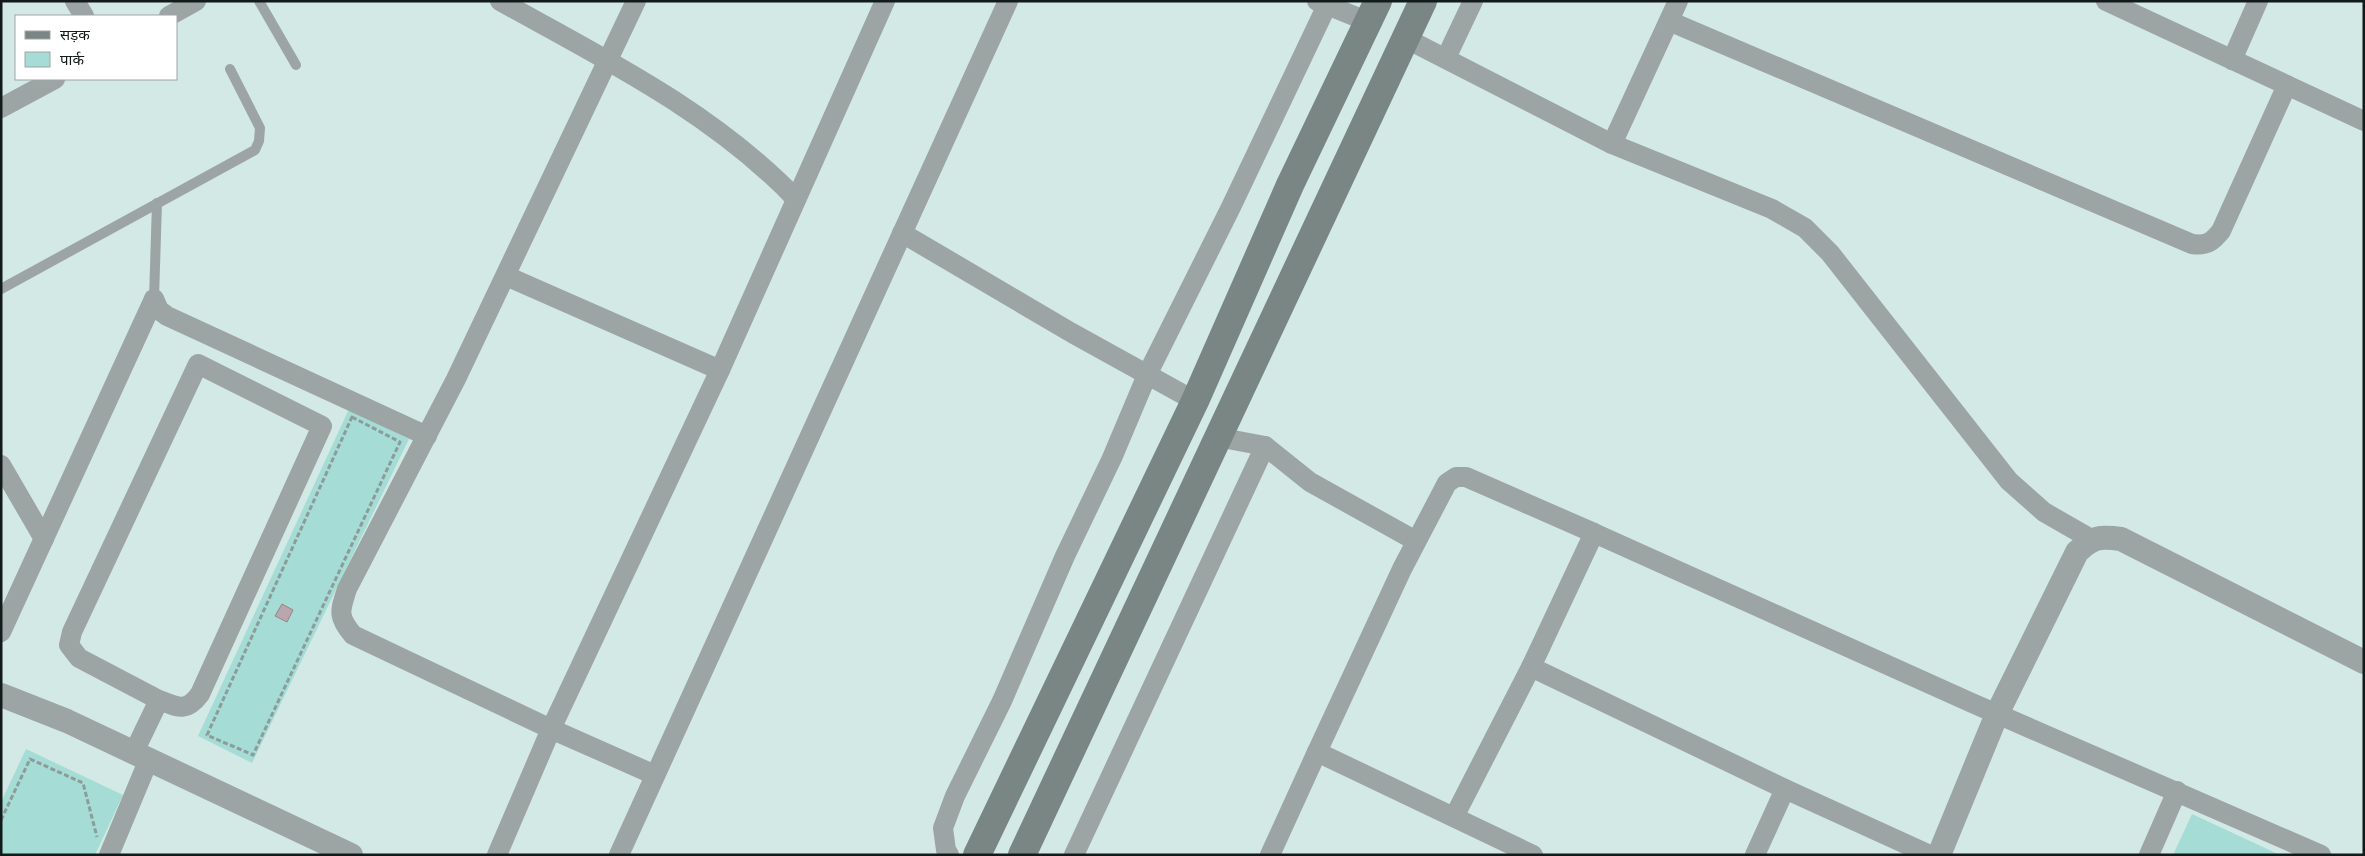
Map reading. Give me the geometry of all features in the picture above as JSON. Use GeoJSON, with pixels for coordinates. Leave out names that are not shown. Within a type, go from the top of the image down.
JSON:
{"type":"FeatureCollection","features":[{"type":"Feature","properties":{"kind":"main road"},"geometry":{"type":"LineString","coordinates":[[1022,855],[1423,1]]}},
{"type":"Feature","properties":{"kind":"main road"},"geometry":{"type":"LineString","coordinates":[[977,855],[1195,401],[1290,186],[1374,12],[1405,38]]}},
{"type":"Feature","properties":{"kind":"street"},"geometry":{"type":"LineString","coordinates":[[75,1],[83,15]]}},
{"type":"Feature","properties":{"kind":"street"},"geometry":{"type":"LineString","coordinates":[[171,15],[196,1]]}},
{"type":"Feature","properties":{"kind":"street"},"geometry":{"type":"LineString","coordinates":[[500,1],[660,92],[741,148],[775,176],[796,199]]}},
{"type":"Feature","properties":{"kind":"street"},"geometry":{"type":"LineString","coordinates":[[636,1],[606,60],[506,276],[347,589],[340,612],[344,624],[353,635],[551,729],[655,775]]}},
{"type":"Feature","properties":{"kind":"street"},"geometry":{"type":"LineString","coordinates":[[497,855],[551,729],[720,370],[885,1]]}},
{"type":"Feature","properties":{"kind":"street"},"geometry":{"type":"LineString","coordinates":[[618,855],[1008,1]]}},
{"type":"Feature","properties":{"kind":"street"},"geometry":{"type":"LineString","coordinates":[[1446,58],[1473,1]]}},
{"type":"Feature","properties":{"kind":"street"},"geometry":{"type":"LineString","coordinates":[[1612,144],[1678,1]]}},
{"type":"Feature","properties":{"kind":"street"},"geometry":{"type":"LineString","coordinates":[[2106,1],[2364,121]]}},
{"type":"Feature","properties":{"kind":"street"},"geometry":{"type":"LineString","coordinates":[[2232,60],[2258,1]]}},
{"type":"Feature","properties":{"kind":"street"},"geometry":{"type":"LineString","coordinates":[[949,855],[944,828],[955,796],[1002,700],[1065,556],[1112,458],[1147,374],[1231,207],[1324,3],[1374,12]]}},
{"type":"Feature","properties":{"kind":"street"},"geometry":{"type":"LineString","coordinates":[[1669,21],[2059,189],[2192,244],[2203,246],[2213,241],[2221,231],[2287,85]]}},
{"type":"Feature","properties":{"kind":"street"},"geometry":{"type":"LineString","coordinates":[[1405,38],[1612,144],[1772,209],[1806,228],[1830,253],[2008,481],[2044,512],[2091,539]]}},
{"type":"Feature","properties":{"kind":"street"},"geometry":{"type":"LineString","coordinates":[[1,108],[53,80]]}},
{"type":"Feature","properties":{"kind":"street"},"geometry":{"type":"LineString","coordinates":[[902,233],[1195,401]]}},
{"type":"Feature","properties":{"kind":"street"},"geometry":{"type":"LineString","coordinates":[[506,276],[720,370]]}},
{"type":"Feature","properties":{"kind":"street"},"geometry":{"type":"LineString","coordinates":[[154,299],[159,310],[168,316],[426,436]]}},
{"type":"Feature","properties":{"kind":"street"},"geometry":{"type":"LineString","coordinates":[[1,632],[154,299]]}},
{"type":"Feature","properties":{"kind":"street"},"geometry":{"type":"LineString","coordinates":[[198,364],[322,426],[200,694],[192,704],[179,708],[159,700],[79,658],[69,644],[72,632],[198,364]]}},
{"type":"Feature","properties":{"kind":"street"},"geometry":{"type":"LineString","coordinates":[[1217,437],[1265,446],[1310,482],[1416,541]]}},
{"type":"Feature","properties":{"kind":"street"},"geometry":{"type":"LineString","coordinates":[[1074,855],[1265,446]]}},
{"type":"Feature","properties":{"kind":"street"},"geometry":{"type":"LineString","coordinates":[[1,465],[44,539]]}},
{"type":"Feature","properties":{"kind":"street"},"geometry":{"type":"LineString","coordinates":[[1270,855],[1416,541],[1447,483],[1456,477],[1466,477],[1997,714],[2176,791],[2296,850],[2320,855]]}},
{"type":"Feature","properties":{"kind":"street"},"geometry":{"type":"LineString","coordinates":[[1454,817],[1531,667],[1594,533]]}},
{"type":"Feature","properties":{"kind":"street"},"geometry":{"type":"LineString","coordinates":[[1939,855],[1997,714],[2078,552],[2091,539],[2105,537],[2120,539],[2364,662]]}},
{"type":"Feature","properties":{"kind":"street"},"geometry":{"type":"LineString","coordinates":[[1531,667],[1785,789],[1930,855]]}},
{"type":"Feature","properties":{"kind":"street"},"geometry":{"type":"LineString","coordinates":[[1,695],[67,721],[351,855]]}},
{"type":"Feature","properties":{"kind":"street"},"geometry":{"type":"LineString","coordinates":[[101,850],[141,756],[159,700]]}},
{"type":"Feature","properties":{"kind":"street"},"geometry":{"type":"LineString","coordinates":[[1317,752],[1533,855]]}},
{"type":"Feature","properties":{"kind":"street"},"geometry":{"type":"LineString","coordinates":[[1755,855],[1785,789]]}},
{"type":"Feature","properties":{"kind":"street"},"geometry":{"type":"LineString","coordinates":[[2149,855],[2176,791]]}},
{"type":"Feature","properties":{"kind":"lane"},"geometry":{"type":"LineString","coordinates":[[259,1],[296,65]]}},
{"type":"Feature","properties":{"kind":"lane"},"geometry":{"type":"LineString","coordinates":[[1,289],[255,150],[259,141],[260,128],[230,69]]}},
{"type":"Feature","properties":{"kind":"lane"},"geometry":{"type":"LineString","coordinates":[[154,299],[157,203]]}},
{"type":"Feature","properties":{"kind":"path"},"geometry":{"type":"LineString","coordinates":[[352,417],[400,442],[253,755],[207,734],[352,417]]}},
{"type":"Feature","properties":{"kind":"path"},"geometry":{"type":"LineString","coordinates":[[1,820],[30,759],[84,783],[101,850]]}},
{"type":"Feature","properties":{"kind":"green space"},"geometry":{"type":"Polygon","coordinates":[[[349,409],[409,439],[252,763],[198,736],[349,409]]]}},
{"type":"Feature","properties":{"kind":"green space"},"geometry":{"type":"Polygon","coordinates":[[[26,749],[123,795],[95,855],[1,855],[1,802],[26,749]]]}},
{"type":"Feature","properties":{"kind":"green space"},"geometry":{"type":"Polygon","coordinates":[[[2192,814],[2280,855],[2173,855],[2192,814]]]}},
{"type":"Feature","properties":{"kind":"building"},"geometry":{"type":"Polygon","coordinates":[[[282,604],[293,610],[287,622],[275,616],[282,604]]]}}]}
